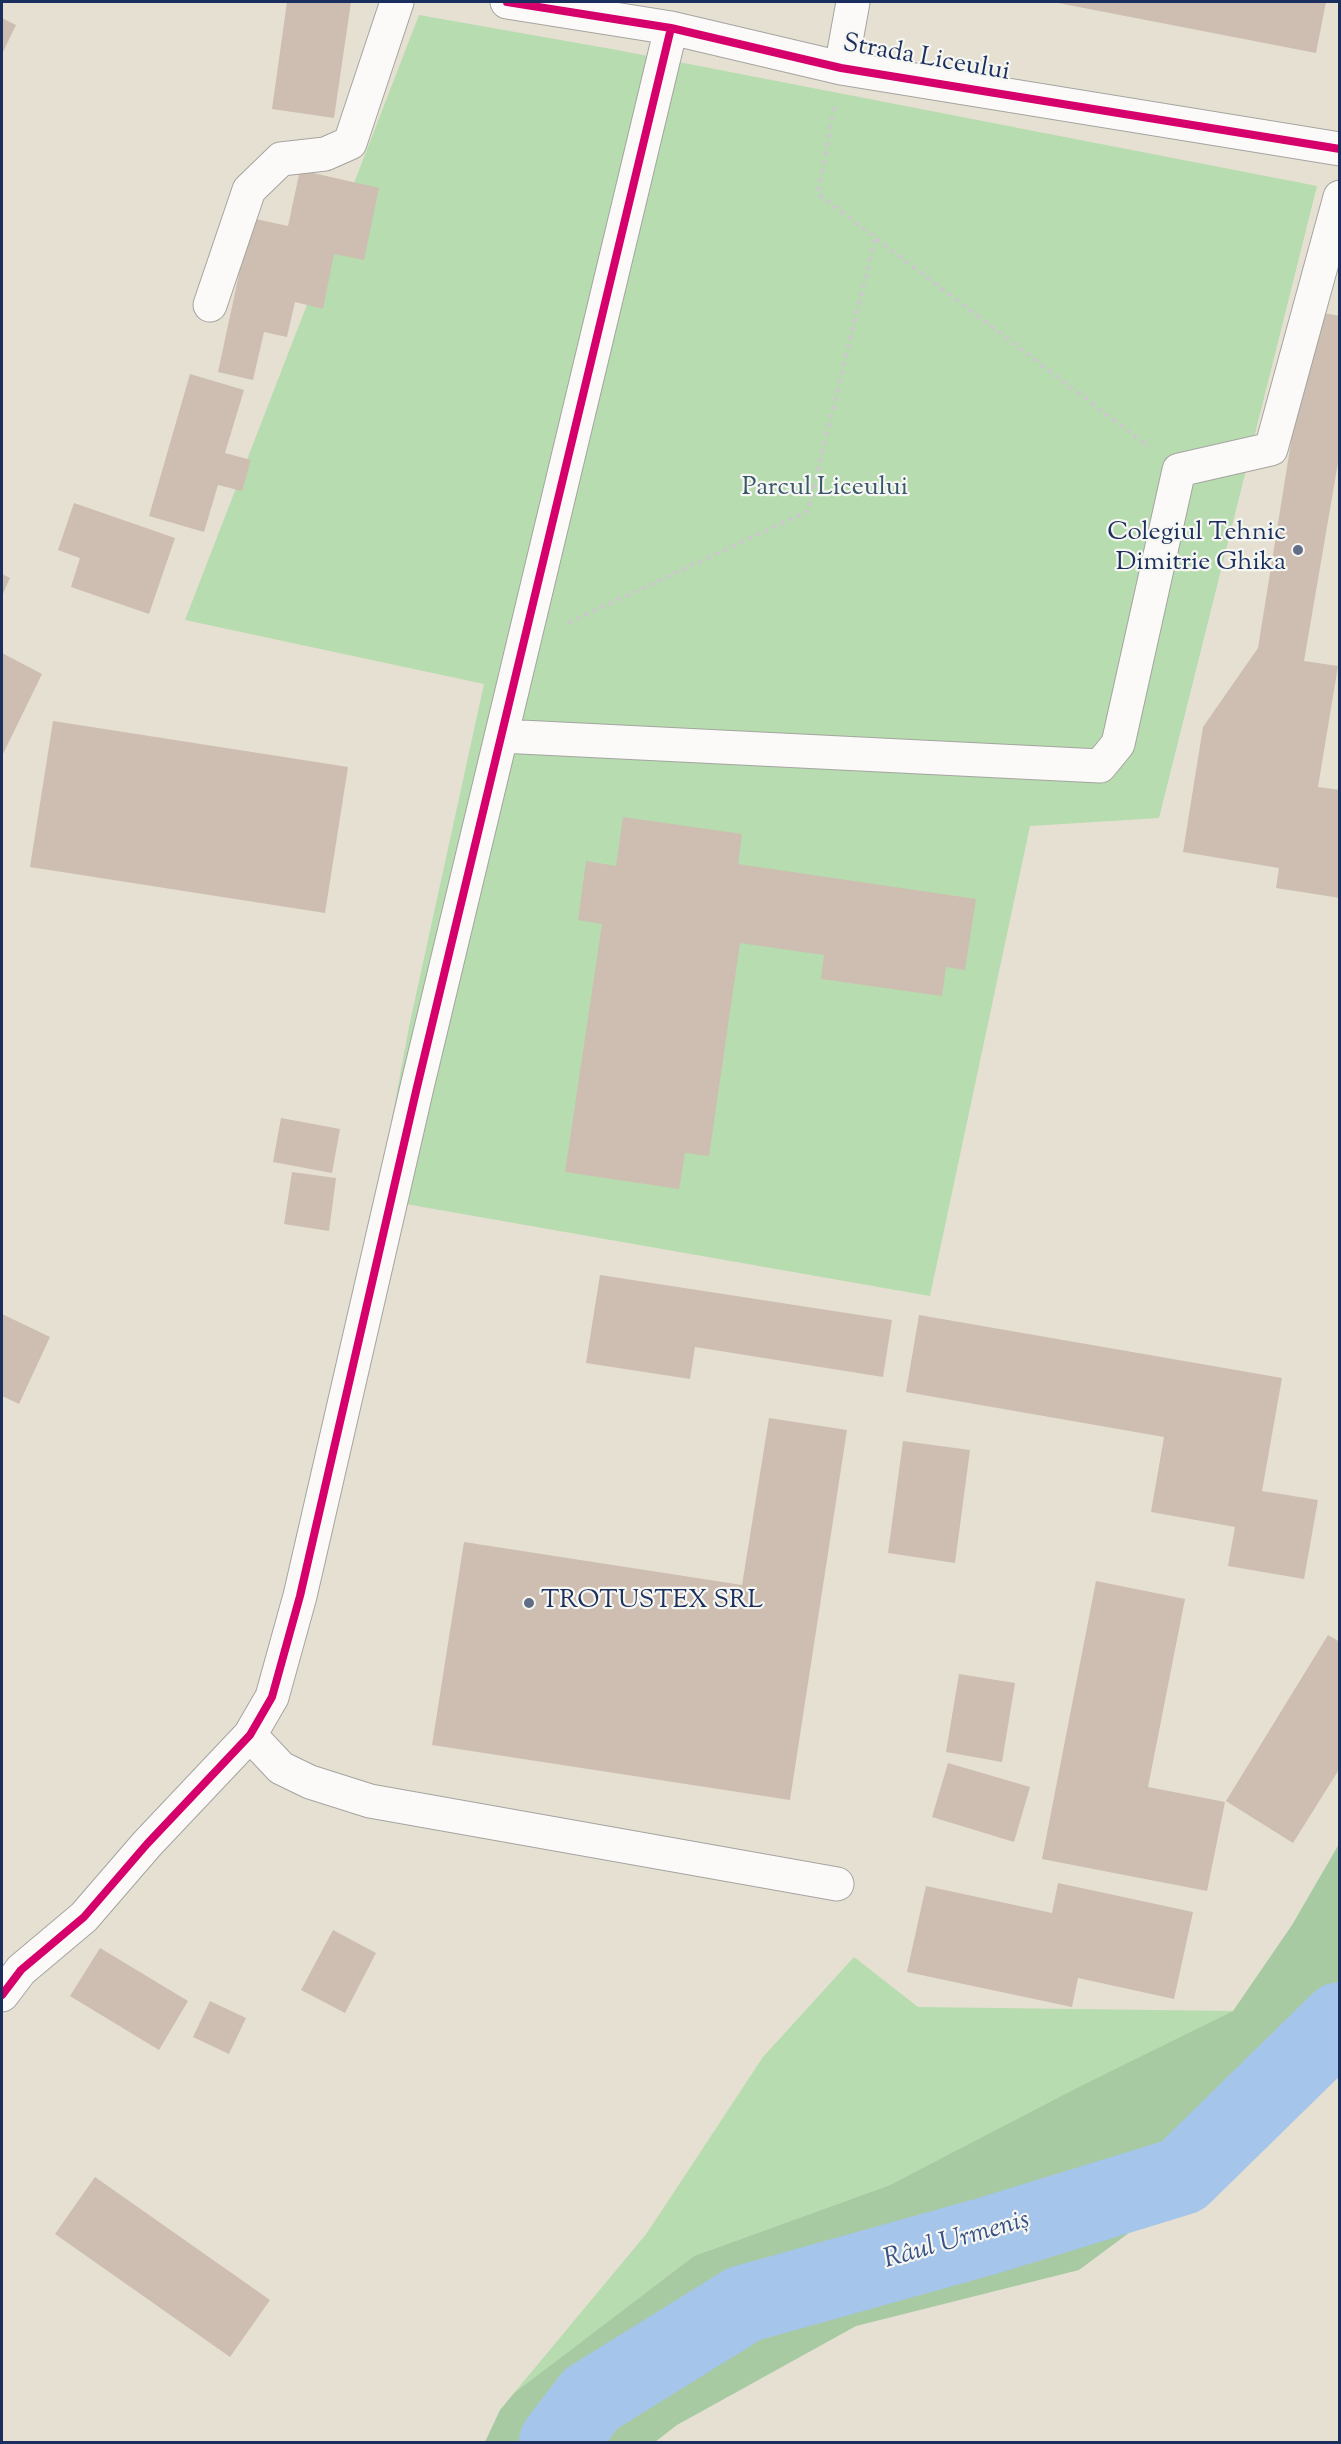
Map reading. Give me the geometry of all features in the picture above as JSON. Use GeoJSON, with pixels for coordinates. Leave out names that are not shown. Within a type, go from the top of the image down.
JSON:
{"type":"FeatureCollection","features":[{"type":"Feature","properties":{"kind":"street"},"geometry":{"type":"LineString","coordinates":[[210,305],[249,190],[281,159],[325,154],[350,143],[397,2]]}},
{"type":"Feature","properties":{"kind":"street","name":"Strada Liceului"},"geometry":{"type":"LineString","coordinates":[[507,2],[671,28],[841,68],[1340,149]]}},
{"type":"Feature","properties":{"kind":"street"},"geometry":{"type":"LineString","coordinates":[[841,68],[853,2]]}},
{"type":"Feature","properties":{"kind":"street"},"geometry":{"type":"LineString","coordinates":[[2,1995],[21,1970],[84,1917],[147,1844],[250,1735],[272,1697],[300,1596],[417,1087],[671,28]]}},
{"type":"Feature","properties":{"kind":"street"},"geometry":{"type":"LineString","coordinates":[[501,736],[1100,766],[1118,744],[1179,470],[1271,449],[1340,197]]}},
{"type":"Feature","properties":{"kind":"street"},"geometry":{"type":"LineString","coordinates":[[250,1735],[280,1768],[310,1782],[370,1801],[837,1884]]}},
{"type":"Feature","properties":{"kind":"path"},"geometry":{"type":"LineString","coordinates":[[841,68],[818,194],[1179,470]]}},
{"type":"Feature","properties":{"kind":"path"},"geometry":{"type":"LineString","coordinates":[[522,644],[808,511],[875,238]]}},
{"type":"Feature","properties":{"kind":"green space","name":"Parcul Liceului"},"geometry":{"type":"Polygon","coordinates":[[[419,15],[617,50],[1317,186],[1159,818],[1030,826],[930,1296],[400,1203],[391,1124],[409,1027],[484,684],[185,620],[419,15]]]}},
{"type":"Feature","properties":{"kind":"green space"},"geometry":{"type":"Polygon","coordinates":[[[1339,1844],[1339,2068],[1320,2091],[1079,2270],[856,2326],[677,2425],[655,2442],[485,2442],[500,2410],[514,2393],[694,2256],[890,2185],[1077,2088],[1233,2011],[1292,1925],[1339,1844]]]}},
{"type":"Feature","properties":{"kind":"green space"},"geometry":{"type":"Polygon","coordinates":[[[854,1957],[918,2007],[1233,2011],[890,2185],[694,2256],[514,2393],[647,2233],[763,2057],[854,1957]]]}},
{"type":"Feature","properties":{"kind":"building"},"geometry":{"type":"Polygon","coordinates":[[[287,2],[351,2],[334,118],[272,109],[287,2]]]}},
{"type":"Feature","properties":{"kind":"building"},"geometry":{"type":"Polygon","coordinates":[[[1053,2],[1326,2],[1316,53],[1053,2]]]}},
{"type":"Feature","properties":{"kind":"building"},"geometry":{"type":"Polygon","coordinates":[[[2,18],[16,25],[2,54],[2,18]]]}},
{"type":"Feature","properties":{"kind":"building"},"geometry":{"type":"Polygon","coordinates":[[[300,170],[379,188],[364,260],[334,254],[323,309],[295,302],[287,337],[264,332],[253,380],[218,372],[251,218],[288,226],[300,170]]]}},
{"type":"Feature","properties":{"kind":"building","name":"Colegiul Tehnic Dimitrie Ghika"},"geometry":{"type":"Polygon","coordinates":[[[1312,311],[1340,316],[1340,451],[1304,661],[1338,666],[1318,787],[1340,790],[1340,898],[1276,888],[1279,868],[1183,852],[1203,727],[1258,648],[1312,311]]]}},
{"type":"Feature","properties":{"kind":"building"},"geometry":{"type":"Polygon","coordinates":[[[190,374],[244,390],[225,453],[251,460],[242,491],[218,485],[204,532],[149,516],[190,374]]]}},
{"type":"Feature","properties":{"kind":"building"},"geometry":{"type":"Polygon","coordinates":[[[74,503],[175,538],[149,614],[71,587],[80,558],[58,550],[74,503]]]}},
{"type":"Feature","properties":{"kind":"building"},"geometry":{"type":"Polygon","coordinates":[[[2,574],[10,578],[2,596],[2,574]]]}},
{"type":"Feature","properties":{"kind":"building"},"geometry":{"type":"Polygon","coordinates":[[[2,653],[42,674],[2,756],[2,653]]]}},
{"type":"Feature","properties":{"kind":"building"},"geometry":{"type":"Polygon","coordinates":[[[53,721],[348,767],[325,913],[30,867],[53,721]]]}},
{"type":"Feature","properties":{"kind":"building"},"geometry":{"type":"Polygon","coordinates":[[[623,817],[742,834],[738,864],[976,899],[965,970],[946,967],[942,996],[821,979],[824,955],[740,943],[709,1156],[685,1153],[679,1189],[565,1172],[602,924],[578,920],[586,861],[616,866],[623,817]]]}},
{"type":"Feature","properties":{"kind":"building"},"geometry":{"type":"Polygon","coordinates":[[[281,1118],[340,1129],[332,1173],[273,1162],[281,1118]]]}},
{"type":"Feature","properties":{"kind":"building"},"geometry":{"type":"Polygon","coordinates":[[[292,1172],[336,1178],[329,1231],[284,1224],[292,1172]]]}},
{"type":"Feature","properties":{"kind":"building"},"geometry":{"type":"Polygon","coordinates":[[[600,1275],[892,1320],[883,1377],[695,1347],[690,1379],[586,1363],[600,1275]]]}},
{"type":"Feature","properties":{"kind":"building"},"geometry":{"type":"Polygon","coordinates":[[[2,1314],[50,1337],[19,1404],[2,1396],[2,1314]]]}},
{"type":"Feature","properties":{"kind":"building"},"geometry":{"type":"Polygon","coordinates":[[[919,1315],[1282,1378],[1262,1491],[1318,1500],[1304,1579],[1228,1566],[1235,1527],[1151,1512],[1164,1437],[906,1392],[919,1315]]]}},
{"type":"Feature","properties":{"kind":"building"},"geometry":{"type":"Polygon","coordinates":[[[769,1418],[847,1430],[790,1800],[432,1745],[464,1542],[742,1585],[769,1418]]]}},
{"type":"Feature","properties":{"kind":"building"},"geometry":{"type":"Polygon","coordinates":[[[903,1441],[970,1450],[955,1563],[888,1553],[903,1441]]]}},
{"type":"Feature","properties":{"kind":"building"},"geometry":{"type":"Polygon","coordinates":[[[1096,1581],[1185,1599],[1148,1787],[1225,1802],[1207,1891],[1042,1859],[1096,1581]]]}},
{"type":"Feature","properties":{"kind":"building"},"geometry":{"type":"Polygon","coordinates":[[[1328,1635],[1340,1642],[1340,1768],[1293,1843],[1226,1801],[1328,1635]]]}},
{"type":"Feature","properties":{"kind":"building"},"geometry":{"type":"Polygon","coordinates":[[[959,1674],[1015,1683],[1002,1762],[946,1752],[959,1674]]]}},
{"type":"Feature","properties":{"kind":"building"},"geometry":{"type":"Polygon","coordinates":[[[948,1763],[1030,1787],[1014,1842],[932,1817],[948,1763]]]}},
{"type":"Feature","properties":{"kind":"building"},"geometry":{"type":"Polygon","coordinates":[[[1058,1883],[1193,1912],[1174,1999],[1078,1978],[1072,2007],[907,1972],[926,1886],[1052,1913],[1058,1883]]]}},
{"type":"Feature","properties":{"kind":"building"},"geometry":{"type":"Polygon","coordinates":[[[333,1930],[376,1953],[345,2013],[301,1990],[333,1930]]]}},
{"type":"Feature","properties":{"kind":"building"},"geometry":{"type":"Polygon","coordinates":[[[100,1948],[188,2001],[159,2050],[70,1996],[100,1948]]]}},
{"type":"Feature","properties":{"kind":"building"},"geometry":{"type":"Polygon","coordinates":[[[210,2001],[246,2018],[229,2054],[193,2037],[210,2001]]]}},
{"type":"Feature","properties":{"kind":"building"},"geometry":{"type":"Polygon","coordinates":[[[95,2177],[270,2300],[230,2357],[55,2234],[95,2177]]]}},
{"type":"Feature","properties":{"kind":"waterway","name":"Râul Urmeniș"},"geometry":{"type":"LineString","coordinates":[[558,2442],[591,2399],[744,2304],[987,2236],[1182,2176],[1340,2021]]}},
{"type":"Feature","properties":{"kind":"cycle path"},"geometry":{"type":"LineString","coordinates":[[507,2],[671,28],[841,68],[1340,149]]}},
{"type":"Feature","properties":{"kind":"cycle path"},"geometry":{"type":"LineString","coordinates":[[2,1995],[21,1970],[84,1917],[147,1844],[250,1735],[272,1697],[300,1596],[417,1087],[671,28]]}},
{"type":"Feature","properties":{"kind":"place","name":"Colegiul Tehnic Dimitrie Ghika"},"geometry":{"type":"Point","coordinates":[1298,550]}},
{"type":"Feature","properties":{"kind":"place","name":"TROTUSTEX SRL"},"geometry":{"type":"Point","coordinates":[529,1603]}}]}
